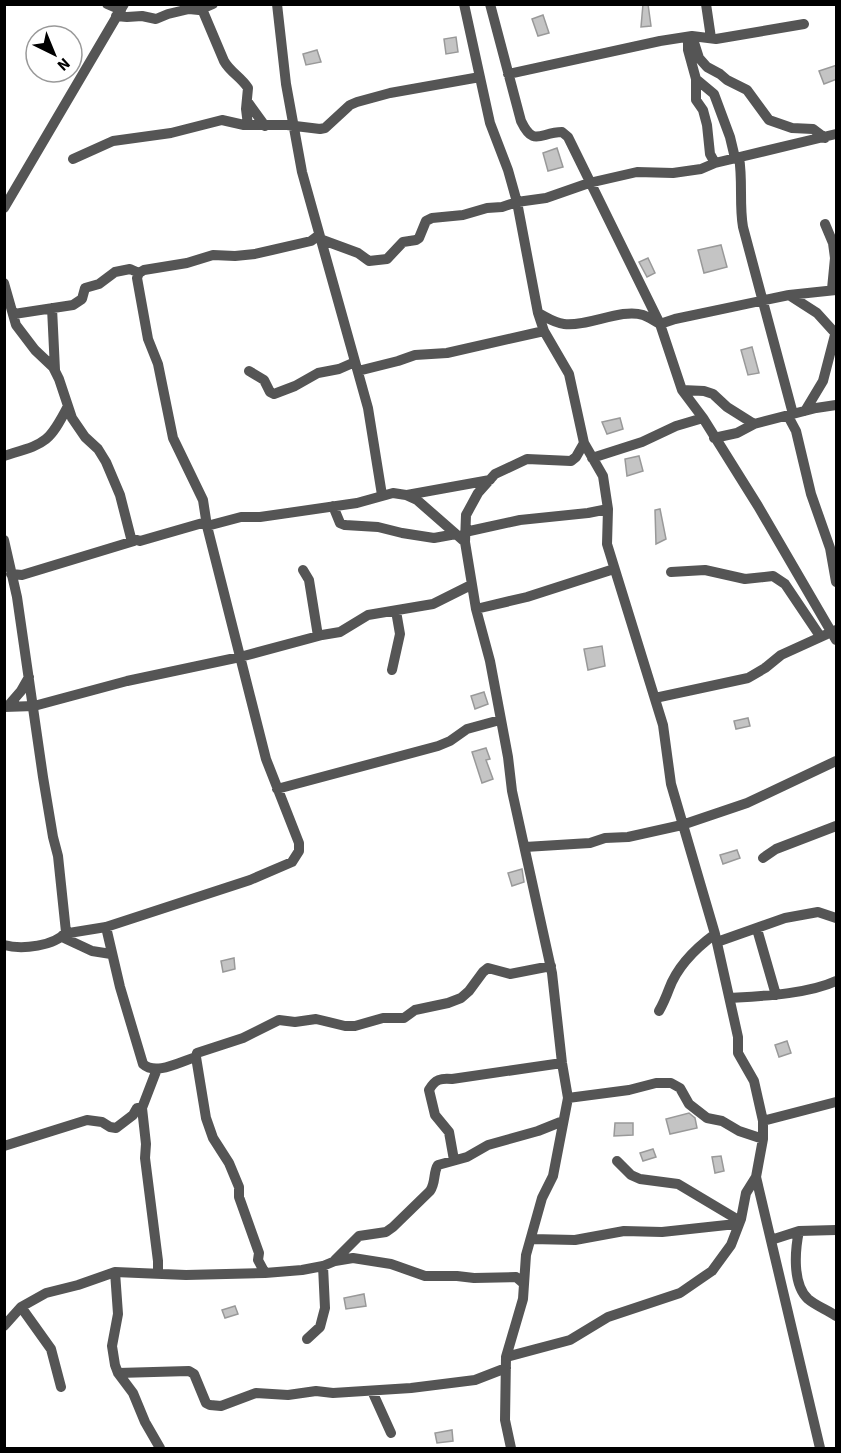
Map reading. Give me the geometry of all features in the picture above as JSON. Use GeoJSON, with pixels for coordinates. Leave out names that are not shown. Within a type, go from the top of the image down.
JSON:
{"type":"FeatureCollection","features":[{"type":"Feature","properties":{"kind":"street"},"geometry":{"type":"LineString","coordinates":[[107,4],[120,10],[156,19],[185,10],[202,9],[213,4]]}},
{"type":"Feature","properties":{"kind":"street"},"geometry":{"type":"LineString","coordinates":[[277,4],[286,84],[302,172],[318,241],[333,281],[368,408],[382,495]]}},
{"type":"Feature","properties":{"kind":"street"},"geometry":{"type":"LineString","coordinates":[[118,1374],[189,1371],[194,1374],[206,1403],[214,1406],[221,1406],[256,1393],[288,1395],[316,1391],[333,1393],[372,1391],[475,1380],[506,1363],[570,1340],[608,1317],[680,1293],[712,1271],[731,1245],[746,1193],[756,1176],[763,1139],[763,1121],[754,1081],[738,1053],[738,1037],[716,938],[671,784],[663,725],[607,544],[608,509],[603,476],[584,443],[569,374],[544,331],[538,313],[518,202],[490,123],[464,4]]}},
{"type":"Feature","properties":{"kind":"street"},"geometry":{"type":"LineString","coordinates":[[490,4],[526,133],[535,138],[562,132],[568,137],[660,324],[682,390],[703,418],[835,634],[820,636],[781,655],[748,678],[655,698]]}},
{"type":"Feature","properties":{"kind":"street"},"geometry":{"type":"LineString","coordinates":[[706,4],[711,38]]}},
{"type":"Feature","properties":{"kind":"street"},"geometry":{"type":"LineString","coordinates":[[202,9],[224,62],[248,88],[246,109],[248,125]]}},
{"type":"Feature","properties":{"kind":"street"},"geometry":{"type":"LineString","coordinates":[[4,208],[120,10]]}},
{"type":"Feature","properties":{"kind":"street"},"geometry":{"type":"LineString","coordinates":[[508,74],[627,47],[686,37],[739,36],[804,24]]}},
{"type":"Feature","properties":{"kind":"street"},"geometry":{"type":"LineString","coordinates":[[686,37],[696,79],[696,100],[705,117],[710,154],[715,163]]}},
{"type":"Feature","properties":{"kind":"street"},"geometry":{"type":"LineString","coordinates":[[686,37],[707,67],[747,90],[769,120],[792,128],[813,129],[825,138]]}},
{"type":"Feature","properties":{"kind":"street"},"geometry":{"type":"LineString","coordinates":[[74,159],[113,141],[171,133],[222,120],[248,125],[325,128],[340,113],[357,102],[390,93],[480,77]]}},
{"type":"Feature","properties":{"kind":"street"},"geometry":{"type":"LineString","coordinates":[[696,79],[714,94],[741,170],[742,219],[796,413],[796,431],[811,494],[830,548],[837,582]]}},
{"type":"Feature","properties":{"kind":"street"},"geometry":{"type":"LineString","coordinates":[[247,101],[265,126]]}},
{"type":"Feature","properties":{"kind":"street"},"geometry":{"type":"LineString","coordinates":[[4,945],[15,947],[48,945],[64,934],[106,927],[196,899],[292,862],[299,851],[299,843],[266,759],[203,500],[173,438],[158,364],[148,339],[137,278],[139,273],[213,255],[255,254],[318,241],[357,253],[369,261],[387,259],[403,242],[416,240],[422,236],[422,227],[432,218],[463,215],[487,208],[546,198],[589,183],[637,172],[673,173],[701,169],[715,163],[837,134]]}},
{"type":"Feature","properties":{"kind":"street"},"geometry":{"type":"LineString","coordinates":[[538,313],[565,324],[633,313],[642,314],[660,324],[764,300],[834,289],[833,243],[825,224]]}},
{"type":"Feature","properties":{"kind":"street"},"geometry":{"type":"LineString","coordinates":[[10,312],[74,305],[82,299],[85,288],[99,284],[115,272],[130,269],[139,273]]}},
{"type":"Feature","properties":{"kind":"street"},"geometry":{"type":"LineString","coordinates":[[4,283],[10,312],[16,325],[55,372]]}},
{"type":"Feature","properties":{"kind":"street"},"geometry":{"type":"LineString","coordinates":[[789,295],[817,313],[836,332],[823,381],[796,413]]}},
{"type":"Feature","properties":{"kind":"street"},"geometry":{"type":"LineString","coordinates":[[52,308],[55,372],[79,428],[98,449],[106,462],[120,495],[129,534],[134,540]]}},
{"type":"Feature","properties":{"kind":"street"},"geometry":{"type":"LineString","coordinates":[[249,371],[264,380],[270,392],[274,394],[295,386],[318,373],[398,361],[415,355],[447,352],[544,331]]}},
{"type":"Feature","properties":{"kind":"street"},"geometry":{"type":"LineString","coordinates":[[682,390],[704,391],[713,394],[727,408],[754,424]]}},
{"type":"Feature","properties":{"kind":"street"},"geometry":{"type":"LineString","coordinates":[[714,438],[738,433],[754,424],[837,405]]}},
{"type":"Feature","properties":{"kind":"street"},"geometry":{"type":"LineString","coordinates":[[4,456],[50,438],[68,406]]}},
{"type":"Feature","properties":{"kind":"street"},"geometry":{"type":"LineString","coordinates":[[592,458],[642,442],[676,426],[703,418]]}},
{"type":"Feature","properties":{"kind":"street"},"geometry":{"type":"LineString","coordinates":[[511,1449],[505,1420],[506,1363],[523,1299],[521,1277],[526,1255],[542,1198],[553,1176],[568,1098],[551,966],[512,791],[490,662],[476,609],[462,536],[466,515],[477,493],[495,474],[527,459],[571,461],[576,458],[584,443]]}},
{"type":"Feature","properties":{"kind":"street"},"geometry":{"type":"LineString","coordinates":[[406,495],[490,480]]}},
{"type":"Feature","properties":{"kind":"street"},"geometry":{"type":"LineString","coordinates":[[17,575],[134,540],[151,539],[208,521],[222,523],[241,517],[260,517],[357,503],[393,493],[417,500],[462,536]]}},
{"type":"Feature","properties":{"kind":"street"},"geometry":{"type":"LineString","coordinates":[[333,506],[340,523],[345,525],[378,526],[402,534],[434,538],[462,536],[520,520],[608,509]]}},
{"type":"Feature","properties":{"kind":"street"},"geometry":{"type":"LineString","coordinates":[[4,540],[17,575],[15,590],[43,777],[61,876],[64,934]]}},
{"type":"Feature","properties":{"kind":"street"},"geometry":{"type":"LineString","coordinates":[[476,609],[527,597],[614,569]]}},
{"type":"Feature","properties":{"kind":"street"},"geometry":{"type":"LineString","coordinates":[[303,570],[309,580],[318,636]]}},
{"type":"Feature","properties":{"kind":"street"},"geometry":{"type":"LineString","coordinates":[[671,572],[705,570],[745,579],[773,576],[780,579],[820,636]]}},
{"type":"Feature","properties":{"kind":"street"},"geometry":{"type":"LineString","coordinates":[[6,706],[34,706],[127,681],[240,657],[340,632],[368,615],[433,604],[471,585]]}},
{"type":"Feature","properties":{"kind":"street"},"geometry":{"type":"LineString","coordinates":[[392,670],[400,634],[396,611]]}},
{"type":"Feature","properties":{"kind":"street"},"geometry":{"type":"LineString","coordinates":[[6,706],[21,691],[29,677]]}},
{"type":"Feature","properties":{"kind":"street"},"geometry":{"type":"LineString","coordinates":[[277,789],[438,746],[467,729],[500,720]]}},
{"type":"Feature","properties":{"kind":"street"},"geometry":{"type":"LineString","coordinates":[[525,848],[590,843],[605,838],[628,837],[682,825],[747,803],[837,761]]}},
{"type":"Feature","properties":{"kind":"street"},"geometry":{"type":"LineString","coordinates":[[763,858],[776,849],[837,826]]}},
{"type":"Feature","properties":{"kind":"street"},"geometry":{"type":"LineString","coordinates":[[659,1011],[667,998],[669,988],[685,962],[699,946],[716,938],[757,929],[785,918],[818,912],[837,918]]}},
{"type":"Feature","properties":{"kind":"street"},"geometry":{"type":"LineString","coordinates":[[106,927],[111,954],[142,1064],[157,1069],[196,1057],[200,1051],[243,1038],[279,1020],[295,1022],[316,1019],[330,1024],[355,1026],[383,1018],[404,1018],[415,1010],[461,998],[488,968],[510,974],[551,966]]}},
{"type":"Feature","properties":{"kind":"street"},"geometry":{"type":"LineString","coordinates":[[757,929],[776,995]]}},
{"type":"Feature","properties":{"kind":"street"},"geometry":{"type":"LineString","coordinates":[[64,934],[92,951],[111,954]]}},
{"type":"Feature","properties":{"kind":"street"},"geometry":{"type":"LineString","coordinates":[[730,998],[776,995],[822,988],[837,981]]}},
{"type":"Feature","properties":{"kind":"street"},"geometry":{"type":"LineString","coordinates":[[196,1057],[206,1118],[213,1138],[229,1163],[239,1187],[239,1197],[259,1253],[258,1260],[265,1273]]}},
{"type":"Feature","properties":{"kind":"street"},"geometry":{"type":"LineString","coordinates":[[454,1160],[449,1132],[435,1115],[429,1090],[436,1081],[442,1078],[453,1079],[562,1063]]}},
{"type":"Feature","properties":{"kind":"street"},"geometry":{"type":"LineString","coordinates":[[157,1069],[142,1108],[146,1144],[145,1158],[158,1273]]}},
{"type":"Feature","properties":{"kind":"street"},"geometry":{"type":"LineString","coordinates":[[568,1098],[671,1083],[680,1088],[689,1104],[707,1118],[722,1121],[739,1131],[763,1139]]}},
{"type":"Feature","properties":{"kind":"street"},"geometry":{"type":"LineString","coordinates":[[763,1121],[837,1102]]}},
{"type":"Feature","properties":{"kind":"street"},"geometry":{"type":"LineString","coordinates":[[4,1146],[87,1120],[102,1122],[110,1128],[116,1128],[133,1115],[137,1108],[142,1108]]}},
{"type":"Feature","properties":{"kind":"street"},"geometry":{"type":"LineString","coordinates":[[334,1261],[360,1236],[386,1232],[393,1227],[430,1191],[438,1165],[467,1157],[488,1145],[538,1131],[562,1121]]}},
{"type":"Feature","properties":{"kind":"street"},"geometry":{"type":"LineString","coordinates":[[617,1161],[631,1175],[640,1179],[678,1184],[738,1219]]}},
{"type":"Feature","properties":{"kind":"street"},"geometry":{"type":"LineString","coordinates":[[756,1176],[820,1449]]}},
{"type":"Feature","properties":{"kind":"street"},"geometry":{"type":"LineString","coordinates":[[532,1239],[575,1240],[624,1231],[662,1232],[736,1224],[738,1219]]}},
{"type":"Feature","properties":{"kind":"street"},"geometry":{"type":"LineString","coordinates":[[771,1240],[799,1231],[836,1234]]}},
{"type":"Feature","properties":{"kind":"street"},"geometry":{"type":"LineString","coordinates":[[799,1231],[795,1267],[802,1291],[808,1299],[837,1316]]}},
{"type":"Feature","properties":{"kind":"street"},"geometry":{"type":"LineString","coordinates":[[4,1326],[21,1307],[46,1293],[115,1272],[186,1275],[265,1273],[302,1270],[353,1258],[391,1264],[425,1276],[521,1277]]}},
{"type":"Feature","properties":{"kind":"street"},"geometry":{"type":"LineString","coordinates":[[307,1339],[320,1327],[325,1308],[323,1266]]}},
{"type":"Feature","properties":{"kind":"street"},"geometry":{"type":"LineString","coordinates":[[115,1272],[118,1314],[112,1346],[118,1374],[133,1393],[160,1449]]}},
{"type":"Feature","properties":{"kind":"street"},"geometry":{"type":"LineString","coordinates":[[21,1307],[51,1349],[61,1388]]}},
{"type":"Feature","properties":{"kind":"street"},"geometry":{"type":"LineString","coordinates":[[372,1391],[391,1433]]}},
{"type":"Feature","properties":{"kind":"building"},"geometry":{"type":"Polygon","coordinates":[[[643,4],[648,4],[651,26],[641,27],[643,4]]]}},
{"type":"Feature","properties":{"kind":"building"},"geometry":{"type":"Polygon","coordinates":[[[543,15],[549,33],[538,36],[532,19],[543,15]]]}},
{"type":"Feature","properties":{"kind":"building"},"geometry":{"type":"Polygon","coordinates":[[[456,37],[458,52],[446,54],[444,39],[456,37]]]}},
{"type":"Feature","properties":{"kind":"building"},"geometry":{"type":"Polygon","coordinates":[[[317,50],[321,62],[306,65],[303,54],[317,50]]]}},
{"type":"Feature","properties":{"kind":"building"},"geometry":{"type":"Polygon","coordinates":[[[837,65],[837,79],[824,84],[819,71],[837,65]]]}},
{"type":"Feature","properties":{"kind":"building"},"geometry":{"type":"Polygon","coordinates":[[[557,148],[563,167],[548,171],[543,153],[557,148]]]}},
{"type":"Feature","properties":{"kind":"building"},"geometry":{"type":"Polygon","coordinates":[[[721,245],[727,267],[704,273],[698,250],[721,245]]]}},
{"type":"Feature","properties":{"kind":"building"},"geometry":{"type":"Polygon","coordinates":[[[648,258],[655,273],[647,277],[639,262],[648,258]]]}},
{"type":"Feature","properties":{"kind":"building"},"geometry":{"type":"Polygon","coordinates":[[[752,347],[759,373],[748,375],[741,350],[752,347]]]}},
{"type":"Feature","properties":{"kind":"building"},"geometry":{"type":"Polygon","coordinates":[[[620,418],[623,429],[607,434],[602,422],[620,418]]]}},
{"type":"Feature","properties":{"kind":"building"},"geometry":{"type":"Polygon","coordinates":[[[639,456],[643,471],[627,476],[625,459],[639,456]]]}},
{"type":"Feature","properties":{"kind":"building"},"geometry":{"type":"Polygon","coordinates":[[[660,509],[666,539],[656,544],[655,510],[660,509]]]}},
{"type":"Feature","properties":{"kind":"building"},"geometry":{"type":"Polygon","coordinates":[[[602,646],[605,666],[588,670],[584,649],[602,646]]]}},
{"type":"Feature","properties":{"kind":"building"},"geometry":{"type":"Polygon","coordinates":[[[484,692],[488,704],[475,709],[471,696],[484,692]]]}},
{"type":"Feature","properties":{"kind":"building"},"geometry":{"type":"Polygon","coordinates":[[[748,718],[750,726],[736,729],[734,721],[748,718]]]}},
{"type":"Feature","properties":{"kind":"building"},"geometry":{"type":"Polygon","coordinates":[[[486,748],[490,759],[486,760],[493,779],[482,783],[472,752],[486,748]]]}},
{"type":"Feature","properties":{"kind":"building"},"geometry":{"type":"Polygon","coordinates":[[[737,850],[740,858],[723,864],[720,855],[737,850]]]}},
{"type":"Feature","properties":{"kind":"building"},"geometry":{"type":"Polygon","coordinates":[[[522,869],[524,882],[512,886],[508,873],[522,869]]]}},
{"type":"Feature","properties":{"kind":"building"},"geometry":{"type":"Polygon","coordinates":[[[234,958],[235,969],[223,972],[221,961],[234,958]]]}},
{"type":"Feature","properties":{"kind":"building"},"geometry":{"type":"Polygon","coordinates":[[[787,1041],[791,1053],[779,1057],[775,1045],[787,1041]]]}},
{"type":"Feature","properties":{"kind":"building"},"geometry":{"type":"Polygon","coordinates":[[[689,1113],[695,1118],[697,1128],[670,1134],[666,1119],[689,1113]]]}},
{"type":"Feature","properties":{"kind":"building"},"geometry":{"type":"Polygon","coordinates":[[[615,1123],[633,1123],[633,1135],[614,1136],[615,1123]]]}},
{"type":"Feature","properties":{"kind":"building"},"geometry":{"type":"Polygon","coordinates":[[[653,1149],[656,1157],[643,1161],[640,1153],[653,1149]]]}},
{"type":"Feature","properties":{"kind":"building"},"geometry":{"type":"Polygon","coordinates":[[[721,1156],[724,1171],[715,1173],[712,1157],[721,1156]]]}},
{"type":"Feature","properties":{"kind":"building"},"geometry":{"type":"Polygon","coordinates":[[[364,1294],[366,1306],[346,1309],[344,1298],[364,1294]]]}},
{"type":"Feature","properties":{"kind":"building"},"geometry":{"type":"Polygon","coordinates":[[[235,1306],[238,1314],[225,1318],[222,1310],[235,1306]]]}},
{"type":"Feature","properties":{"kind":"building"},"geometry":{"type":"Polygon","coordinates":[[[452,1430],[453,1441],[437,1443],[435,1433],[452,1430]]]}}]}
